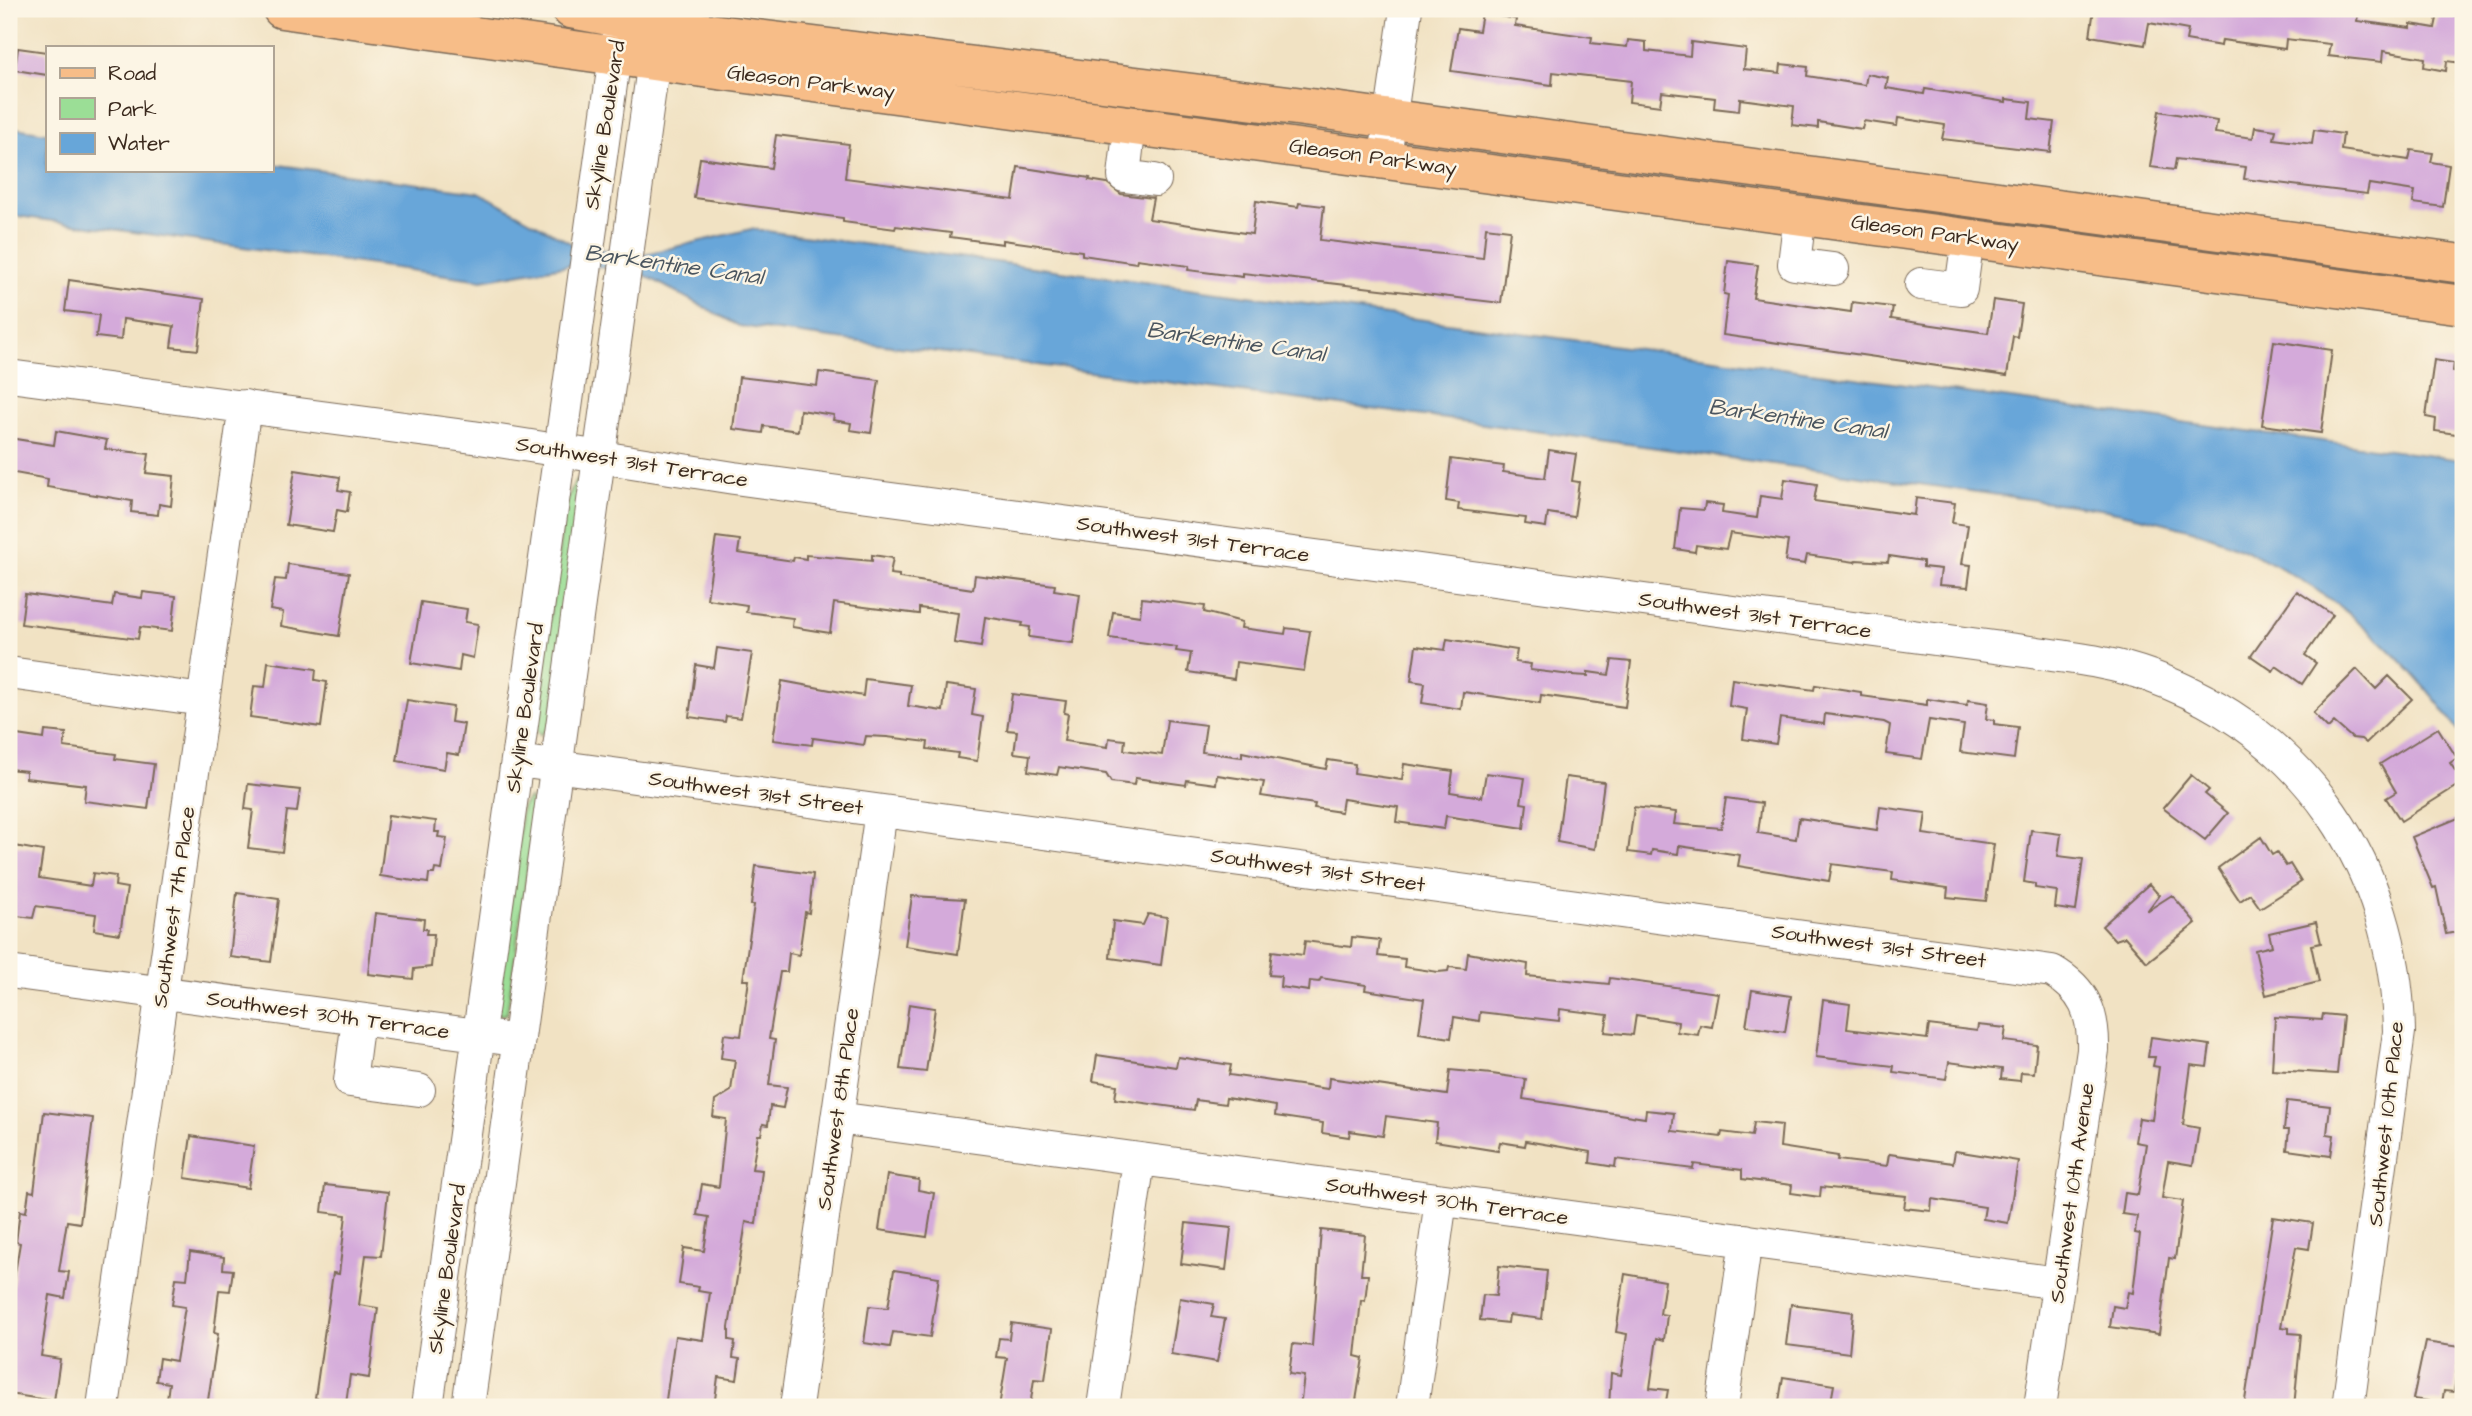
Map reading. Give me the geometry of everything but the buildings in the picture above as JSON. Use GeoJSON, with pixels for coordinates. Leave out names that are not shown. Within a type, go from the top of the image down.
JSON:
{"type":"FeatureCollection","features":[{"type":"Feature","properties":{"kind":"main road","name":"Gleason Parkway"},"geometry":{"type":"LineString","coordinates":[[282,9],[614,54],[658,32],[1391,120],[2463,264]]}},
{"type":"Feature","properties":{"kind":"main road","name":"Gleason Parkway"},"geometry":{"type":"LineString","coordinates":[[571,9],[623,13],[658,32],[1130,124],[2463,304]]}},
{"type":"Feature","properties":{"kind":"street"},"geometry":{"type":"LineString","coordinates":[[1385,159],[1406,9]]}},
{"type":"Feature","properties":{"kind":"street","name":"Skyline Boulevard"},"geometry":{"type":"LineString","coordinates":[[427,1407],[561,452],[592,207],[614,54],[623,13]]}},
{"type":"Feature","properties":{"kind":"street","name":"Skyline Boulevard"},"geometry":{"type":"LineString","coordinates":[[468,1407],[658,32]]}},
{"type":"Feature","properties":{"kind":"street"},"geometry":{"type":"LineString","coordinates":[[1130,124],[1124,176],[1155,180]]}},
{"type":"Feature","properties":{"kind":"street"},"geometry":{"type":"LineString","coordinates":[[1800,215],[1794,264],[1833,269]]}},
{"type":"Feature","properties":{"kind":"street"},"geometry":{"type":"LineString","coordinates":[[2106,256],[2112,216]]}},
{"type":"Feature","properties":{"kind":"street"},"geometry":{"type":"LineString","coordinates":[[1921,284],[1961,289],[1968,238]]}},
{"type":"Feature","properties":{"kind":"street","name":"Southwest 31st Terrace"},"geometry":{"type":"LineString","coordinates":[[9,376],[245,406],[599,458],[2086,660],[2147,674],[2213,704],[2252,730],[2284,757],[2330,811]]}},
{"type":"Feature","properties":{"kind":"street","name":"Southwest 7th Place"},"geometry":{"type":"LineString","coordinates":[[103,1407],[245,406]]}},
{"type":"Feature","properties":{"kind":"street"},"geometry":{"type":"LineString","coordinates":[[9,673],[203,700]]}},
{"type":"Feature","properties":{"kind":"street","name":"Southwest 31st Street"},"geometry":{"type":"LineString","coordinates":[[518,761],[2026,965],[2052,971],[2074,984]]}},
{"type":"Feature","properties":{"kind":"street","name":"Southwest 8th Place"},"geometry":{"type":"LineString","coordinates":[[796,1407],[881,811]]}},
{"type":"Feature","properties":{"kind":"street","name":"Southwest 10th Place"},"geometry":{"type":"LineString","coordinates":[[2330,811],[2348,838],[2380,909],[2391,949],[2398,1000],[2396,1062],[2348,1407]]}},
{"type":"Feature","properties":{"kind":"street","name":"Southwest 30th Terrace"},"geometry":{"type":"LineString","coordinates":[[9,972],[520,1041]]}},
{"type":"Feature","properties":{"kind":"street","name":"Southwest 10th Avenue"},"geometry":{"type":"LineString","coordinates":[[2040,1407],[2093,1050],[2093,1024],[2074,984]]}},
{"type":"Feature","properties":{"kind":"street"},"geometry":{"type":"LineString","coordinates":[[358,1019],[351,1081],[419,1090]]}},
{"type":"Feature","properties":{"kind":"street","name":"Southwest 30th Terrace"},"geometry":{"type":"LineString","coordinates":[[837,1118],[2058,1283]]}},
{"type":"Feature","properties":{"kind":"street"},"geometry":{"type":"LineString","coordinates":[[1104,1407],[1139,1160]]}},
{"type":"Feature","properties":{"kind":"street"},"geometry":{"type":"LineString","coordinates":[[1412,1407],[1441,1200]]}},
{"type":"Feature","properties":{"kind":"street"},"geometry":{"type":"LineString","coordinates":[[1722,1407],[1746,1240]]}},
{"type":"Feature","properties":{"kind":"green space"},"geometry":{"type":"Polygon","coordinates":[[[576,480],[582,486],[552,725],[540,735],[535,726],[565,504],[576,480]]]}},
{"type":"Feature","properties":{"kind":"green space"},"geometry":{"type":"Polygon","coordinates":[[[529,798],[536,809],[507,1014],[500,1015],[497,1013],[522,807],[529,798]]]}},
{"type":"Feature","properties":{"kind":"water","name":"Barkentine Canal"},"geometry":{"type":"Polygon","coordinates":[[[9,127],[46,133],[46,172],[273,172],[273,164],[479,192],[576,246],[642,255],[751,229],[2463,460],[2463,737],[2438,703],[2381,641],[2315,589],[2241,548],[2166,523],[2107,510],[1440,418],[739,326],[639,272],[575,264],[482,280],[9,215],[9,127]]]}}]}
